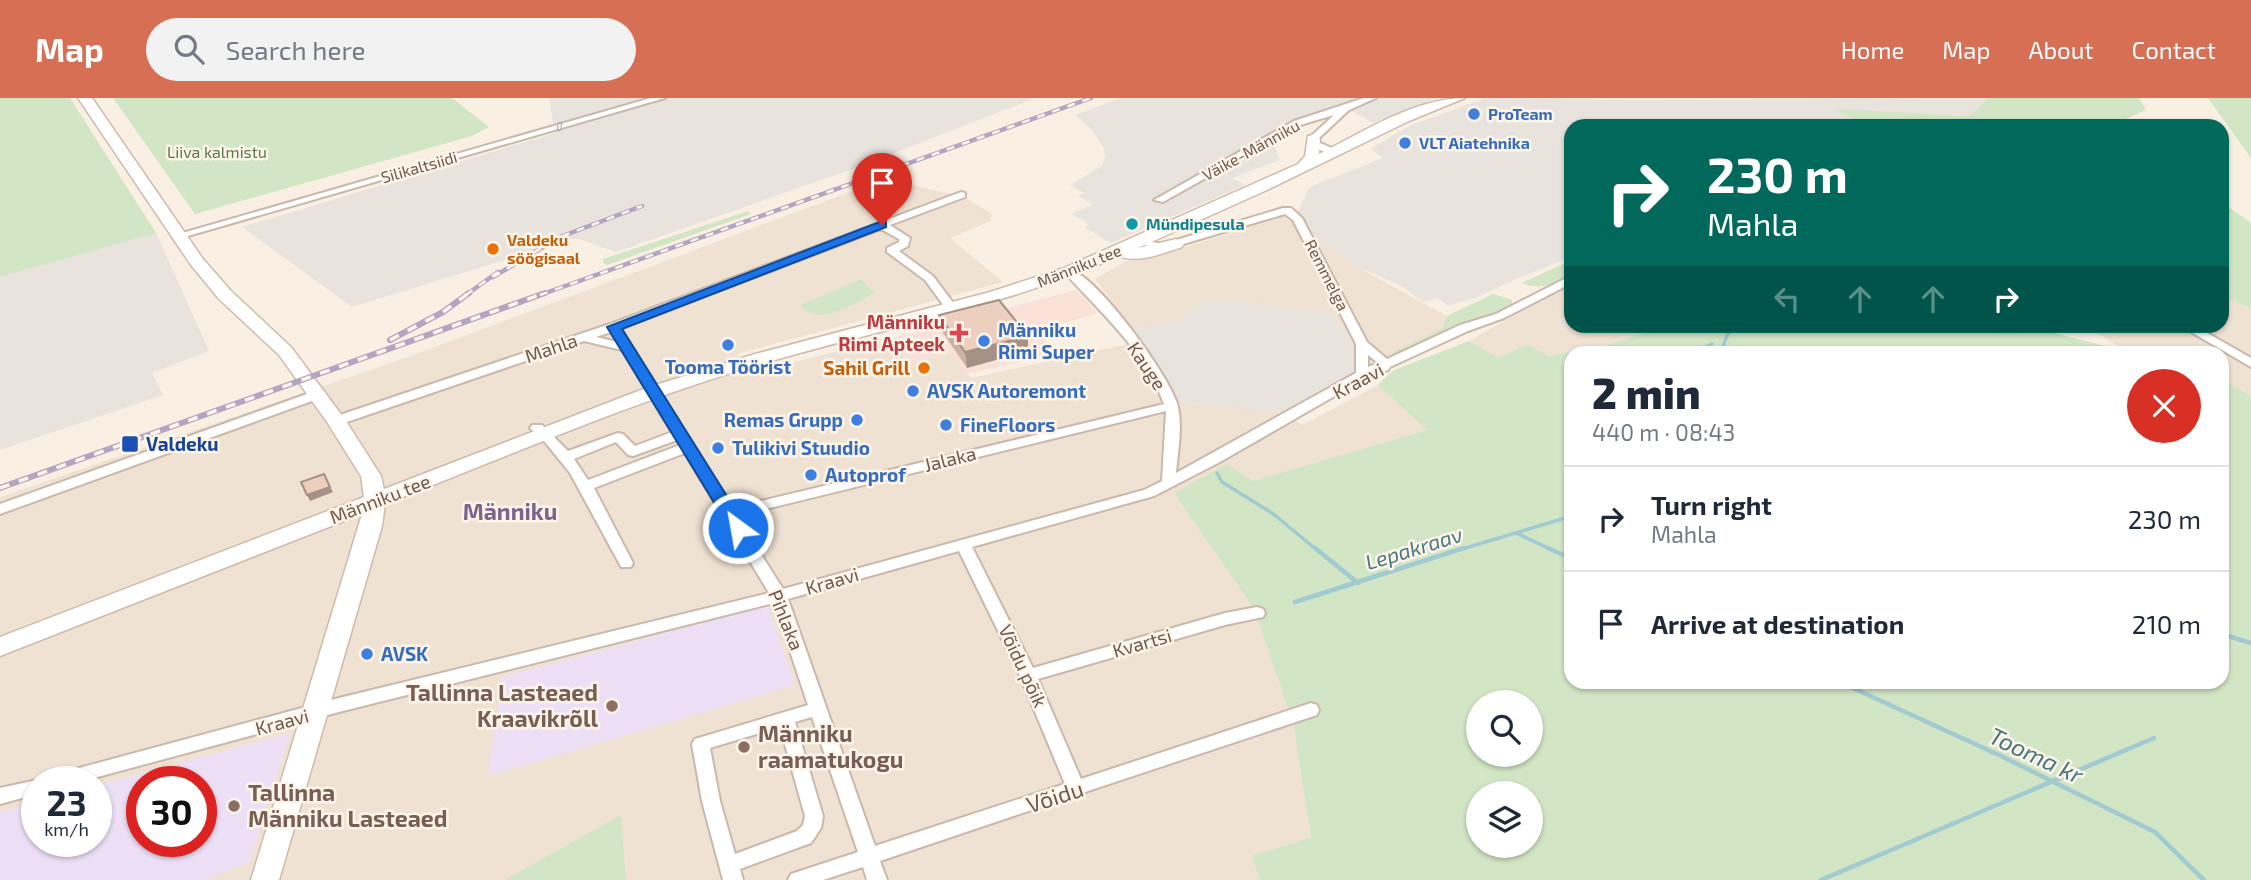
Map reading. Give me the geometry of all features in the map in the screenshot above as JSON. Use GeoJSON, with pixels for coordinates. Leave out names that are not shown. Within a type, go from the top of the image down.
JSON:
{"type":"FeatureCollection","features":[{"type":"Feature","properties":{"kind":"street"},"geometry":{"type":"LineString","coordinates":[[85,98],[177,236],[225,295],[285,351],[318,394],[370,476],[374,496],[371,526],[265,880]]}},
{"type":"Feature","properties":{"kind":"street","name":"Silikaltsiidi"},"geometry":{"type":"LineString","coordinates":[[177,236],[661,98]]}},
{"type":"Feature","properties":{"kind":"street","name":"Väike-Männiku"},"geometry":{"type":"LineString","coordinates":[[1159,200],[1297,123],[1372,98]]}},
{"type":"Feature","properties":{"kind":"street","name":"Männiku tee"},"geometry":{"type":"LineString","coordinates":[[0,647],[651,388],[727,362],[761,358],[951,308],[1070,272],[1404,118],[1458,98]]}},
{"type":"Feature","properties":{"kind":"street","name":"Väike-Männiku"},"geometry":{"type":"LineString","coordinates":[[1334,152],[1317,145],[1313,139],[1346,108]]}},
{"type":"Feature","properties":{"kind":"street"},"geometry":{"type":"LineString","coordinates":[[1304,166],[1312,156],[1313,139]]}},
{"type":"Feature","properties":{"kind":"street","name":"Mahla"},"geometry":{"type":"LineString","coordinates":[[336,421],[614,327],[961,195]]}},
{"type":"Feature","properties":{"kind":"street","name":"Remmelga"},"geometry":{"type":"LineString","coordinates":[[1175,244],[1287,210],[1297,218],[1303,228],[1362,344],[1384,362],[1384,366]]}},
{"type":"Feature","properties":{"kind":"street"},"geometry":{"type":"LineString","coordinates":[[882,225],[905,238],[904,244],[891,250],[929,278],[951,308]]}},
{"type":"Feature","properties":{"kind":"street"},"geometry":{"type":"LineString","coordinates":[[1146,239],[1157,247],[1175,244]]}},
{"type":"Feature","properties":{"kind":"street"},"geometry":{"type":"LineString","coordinates":[[1102,259],[1155,251],[1175,244]]}},
{"type":"Feature","properties":{"kind":"street","name":"Kauge"},"geometry":{"type":"LineString","coordinates":[[1070,272],[1092,290],[1160,378],[1172,406],[1169,482]]}},
{"type":"Feature","properties":{"kind":"street","name":"Kraavi"},"geometry":{"type":"LineString","coordinates":[[112,767],[339,705],[779,596],[1149,493],[1362,376],[1464,328],[1500,316],[1564,282]]}},
{"type":"Feature","properties":{"kind":"street","name":"Pihlaka"},"geometry":{"type":"LineString","coordinates":[[614,327],[779,596],[877,880]]}},
{"type":"Feature","properties":{"kind":"street"},"geometry":{"type":"LineString","coordinates":[[2199,333],[2222,346]]}},
{"type":"Feature","properties":{"kind":"street"},"geometry":{"type":"LineString","coordinates":[[584,337],[624,347]]}},
{"type":"Feature","properties":{"kind":"street","name":"Remmelga"},"geometry":{"type":"LineString","coordinates":[[1362,344],[1362,376]]}},
{"type":"Feature","properties":{"kind":"street"},"geometry":{"type":"LineString","coordinates":[[2229,350],[2251,363]]}},
{"type":"Feature","properties":{"kind":"street"},"geometry":{"type":"LineString","coordinates":[[0,509],[318,394]]}},
{"type":"Feature","properties":{"kind":"street","name":"Jalaka"},"geometry":{"type":"LineString","coordinates":[[729,513],[1172,406]]}},
{"type":"Feature","properties":{"kind":"street"},"geometry":{"type":"LineString","coordinates":[[541,431],[565,457],[626,563]]}},
{"type":"Feature","properties":{"kind":"street"},"geometry":{"type":"LineString","coordinates":[[565,457],[618,436],[633,452],[684,441]]}},
{"type":"Feature","properties":{"kind":"street"},"geometry":{"type":"LineString","coordinates":[[584,487],[684,441]]}},
{"type":"Feature","properties":{"kind":"street","name":"Männiku tee"},"geometry":{"type":"LineString","coordinates":[[0,634],[374,496]]}},
{"type":"Feature","properties":{"kind":"street","name":"Võidu põik"},"geometry":{"type":"LineString","coordinates":[[964,544],[1028,676],[1077,790]]}},
{"type":"Feature","properties":{"kind":"street","name":"Kvartsi"},"geometry":{"type":"LineString","coordinates":[[1028,676],[1225,619],[1257,613]]}},
{"type":"Feature","properties":{"kind":"street"},"geometry":{"type":"LineString","coordinates":[[786,719],[814,816],[812,828],[804,837],[731,872],[710,801],[701,744],[818,708]]}},
{"type":"Feature","properties":{"kind":"street","name":"Võidu"},"geometry":{"type":"LineString","coordinates":[[797,880],[1077,790],[1311,710]]}},
{"type":"Feature","properties":{"kind":"street"},"geometry":{"type":"LineString","coordinates":[[0,796],[21,791]]}},
{"type":"Feature","properties":{"kind":"shaded area"},"geometry":{"type":"Polygon","coordinates":[[[549,98],[1035,98],[853,169],[616,252],[576,238],[352,307],[242,227],[555,133],[549,98]]]}},
{"type":"Feature","properties":{"kind":"shaded area"},"geometry":{"type":"Polygon","coordinates":[[[1121,98],[1436,98],[1373,123],[1352,111],[1317,120],[1273,142],[1280,160],[1232,178],[1245,185],[1111,243],[1084,227],[1089,224],[1071,214],[1093,205],[1078,196],[1084,193],[1070,185],[1102,166],[1105,157],[1104,148],[1091,129],[1075,115],[1121,98]]]}},
{"type":"Feature","properties":{"kind":"shaded area"},"geometry":{"type":"Polygon","coordinates":[[[1485,98],[1989,98],[1969,116],[1835,110],[1853,119],[1564,119],[1564,260],[1478,297],[1448,306],[1438,298],[1423,302],[1400,285],[1357,267],[1315,236],[1298,212],[1309,187],[1383,158],[1370,149],[1409,126],[1485,98]]]}},
{"type":"Feature","properties":{"kind":"shaded area"},"geometry":{"type":"Polygon","coordinates":[[[885,179],[964,197],[992,214],[991,221],[950,238],[1003,282],[737,354],[750,373],[892,338],[910,364],[951,353],[971,378],[1138,342],[1163,400],[1286,413],[1302,425],[1378,385],[1428,430],[1253,481],[1175,493],[1253,607],[1293,723],[1311,837],[1251,856],[1260,880],[0,880],[0,497],[405,358],[885,179]]]}},
{"type":"Feature","properties":{"kind":"shaded area"},"geometry":{"type":"Polygon","coordinates":[[[1298,212],[1315,236],[1357,267],[1447,316],[1453,326],[1374,364],[1330,313],[1233,300],[1203,300],[1179,321],[1133,330],[1095,279],[1126,261],[1163,254],[1298,212]]]}},
{"type":"Feature","properties":{"kind":"shaded area"},"geometry":{"type":"Polygon","coordinates":[[[156,233],[209,351],[152,373],[163,395],[0,450],[0,277],[156,233]]]}},
{"type":"Feature","properties":{"kind":"shaded area"},"geometry":{"type":"Polygon","coordinates":[[[1564,287],[1564,333],[1644,333],[1605,346],[1564,346],[1564,352],[1549,356],[1527,344],[1499,358],[1469,341],[1564,287]]]}},
{"type":"Feature","properties":{"kind":"shaded area"},"geometry":{"type":"Polygon","coordinates":[[[1076,290],[1097,313],[1040,331],[1054,354],[966,374],[951,353],[910,364],[892,338],[1076,290]]]}},
{"type":"Feature","properties":{"kind":"shaded area"},"geometry":{"type":"Polygon","coordinates":[[[2229,299],[2251,309],[2251,396],[2229,383],[2229,346],[2117,346],[2098,333],[2229,333],[2229,299]]]}},
{"type":"Feature","properties":{"kind":"shaded area"},"geometry":{"type":"Polygon","coordinates":[[[1202,300],[1233,300],[1330,313],[1374,364],[1354,372],[1286,413],[1163,400],[1133,330],[1179,321],[1202,300]]]}},
{"type":"Feature","properties":{"kind":"shaded area","name":"Tallinna Lasteaed Kraavikrõll"},"geometry":{"type":"Polygon","coordinates":[[[768,606],[795,685],[488,776],[502,677],[768,606]]]}},
{"type":"Feature","properties":{"kind":"shaded area","name":"Tallinna Männiku Lasteaed"},"geometry":{"type":"Polygon","coordinates":[[[290,733],[249,862],[204,880],[0,880],[0,812],[21,806],[21,857],[112,857],[112,782],[126,778],[126,857],[217,857],[217,766],[169,766],[290,733]]]}},
{"type":"Feature","properties":{"kind":"green space","name":"Liiva kalmistu"},"geometry":{"type":"Polygon","coordinates":[[[0,98],[70,98],[156,233],[0,277],[0,98]]]}},
{"type":"Feature","properties":{"kind":"green space","name":"Liiva kalmistu"},"geometry":{"type":"Polygon","coordinates":[[[113,98],[452,98],[489,127],[472,136],[195,214],[113,98]]]}},
{"type":"Feature","properties":{"kind":"green space"},"geometry":{"type":"Polygon","coordinates":[[[1989,98],[2139,98],[2146,110],[2126,119],[1853,119],[1833,109],[1969,116],[1989,98]]]}},
{"type":"Feature","properties":{"kind":"green space"},"geometry":{"type":"Polygon","coordinates":[[[2208,98],[2251,98],[2251,158],[2229,127],[2229,119],[2223,119],[2208,98]]]}},
{"type":"Feature","properties":{"kind":"green space"},"geometry":{"type":"Polygon","coordinates":[[[2229,207],[2251,223],[2251,309],[2229,299],[2229,207]]]}},
{"type":"Feature","properties":{"kind":"green space"},"geometry":{"type":"Polygon","coordinates":[[[748,211],[751,214],[607,265],[603,263],[603,259],[748,211]]]}},
{"type":"Feature","properties":{"kind":"green space"},"geometry":{"type":"Polygon","coordinates":[[[1564,263],[1564,278],[1558,281],[1541,286],[1522,283],[1564,263]]]}},
{"type":"Feature","properties":{"kind":"green space"},"geometry":{"type":"Polygon","coordinates":[[[861,279],[874,293],[846,308],[817,315],[799,306],[861,279]]]}},
{"type":"Feature","properties":{"kind":"green space"},"geometry":{"type":"Polygon","coordinates":[[[1493,294],[1512,300],[1512,307],[1396,356],[1391,353],[1442,329],[1447,316],[1493,294]]]}},
{"type":"Feature","properties":{"kind":"green space"},"geometry":{"type":"Polygon","coordinates":[[[1644,333],[2054,333],[2105,346],[1605,346],[1644,333]]]}},
{"type":"Feature","properties":{"kind":"green space"},"geometry":{"type":"Polygon","coordinates":[[[1469,341],[1499,358],[1527,344],[1549,356],[1564,352],[1564,689],[2229,689],[2229,383],[2251,396],[2251,880],[1260,880],[1251,856],[1311,837],[1293,723],[1253,607],[1174,493],[1226,464],[1253,481],[1427,430],[1378,385],[1392,371],[1469,341]]]}},
{"type":"Feature","properties":{"kind":"green space"},"geometry":{"type":"Polygon","coordinates":[[[621,815],[626,880],[505,880],[621,815]]]}},
{"type":"Feature","properties":{"kind":"building"},"geometry":{"type":"Polygon","coordinates":[[[999,300],[1028,336],[965,352],[939,315],[999,300]]]}},
{"type":"Feature","properties":{"kind":"building"},"geometry":{"type":"Polygon","coordinates":[[[324,474],[330,487],[307,495],[301,482],[324,474]]]}},
{"type":"Feature","properties":{"kind":"waterway"},"geometry":{"type":"LineString","coordinates":[[1723,346],[1728,333]]}},
{"type":"Feature","properties":{"kind":"waterway"},"geometry":{"type":"LineString","coordinates":[[1707,346],[1712,344]]}},
{"type":"Feature","properties":{"kind":"waterway","name":"Lepakraav"},"geometry":{"type":"LineString","coordinates":[[1217,473],[1222,482],[1272,513],[1317,550]]}},
{"type":"Feature","properties":{"kind":"waterway","name":"Tooma kr"},"geometry":{"type":"LineString","coordinates":[[1459,550],[1564,518]]}},
{"type":"Feature","properties":{"kind":"waterway","name":"Tooma kr"},"geometry":{"type":"LineString","coordinates":[[1516,533],[1552,550]]}},
{"type":"Feature","properties":{"kind":"waterway","name":"Lepakraav"},"geometry":{"type":"LineString","coordinates":[[1315,548],[1357,582]]}},
{"type":"Feature","properties":{"kind":"waterway","name":"Lepakraav"},"geometry":{"type":"LineString","coordinates":[[1357,582],[1464,548]]}},
{"type":"Feature","properties":{"kind":"waterway","name":"Tooma kr"},"geometry":{"type":"LineString","coordinates":[[1548,548],[1564,555]]}},
{"type":"Feature","properties":{"kind":"waterway"},"geometry":{"type":"LineString","coordinates":[[1295,602],[1357,582]]}},
{"type":"Feature","properties":{"kind":"waterway","name":"Lepakraav"},"geometry":{"type":"LineString","coordinates":[[2229,636],[2251,643]]}},
{"type":"Feature","properties":{"kind":"waterway","name":"Tooma kr"},"geometry":{"type":"LineString","coordinates":[[1855,689],[2052,781]]}},
{"type":"Feature","properties":{"kind":"waterway"},"geometry":{"type":"LineString","coordinates":[[2052,781],[2154,738]]}},
{"type":"Feature","properties":{"kind":"waterway"},"geometry":{"type":"LineString","coordinates":[[1821,880],[2052,781]]}},
{"type":"Feature","properties":{"kind":"waterway","name":"Tooma kr"},"geometry":{"type":"LineString","coordinates":[[2052,781],[2155,832],[2204,880]]}},
{"type":"Feature","properties":{"kind":"railway"},"geometry":{"type":"LineString","coordinates":[[540,295],[1091,98]]}},
{"type":"Feature","properties":{"kind":"railway"},"geometry":{"type":"LineString","coordinates":[[559,129],[560,124]]}},
{"type":"Feature","properties":{"kind":"railway"},"geometry":{"type":"LineString","coordinates":[[493,277],[560,237],[642,206]]}},
{"type":"Feature","properties":{"kind":"railway"},"geometry":{"type":"LineString","coordinates":[[466,295],[498,272]]}},
{"type":"Feature","properties":{"kind":"railway"},"geometry":{"type":"LineString","coordinates":[[390,340],[443,312],[469,293]]}},
{"type":"Feature","properties":{"kind":"railway"},"geometry":{"type":"LineString","coordinates":[[0,488],[545,293]]}},
{"type":"Feature","properties":{"kind":"place","name":"ProTeam"},"geometry":{"type":"Point","coordinates":[1474,114]}},
{"type":"Feature","properties":{"kind":"place","name":"VLT Aiatehnika"},"geometry":{"type":"Point","coordinates":[1405,143]}},
{"type":"Feature","properties":{"kind":"place","name":"Mündipesula"},"geometry":{"type":"Point","coordinates":[1132,224]}},
{"type":"Feature","properties":{"kind":"place","name":"Valdeku söögisaal"},"geometry":{"type":"Point","coordinates":[493,249]}},
{"type":"Feature","properties":{"kind":"place","name":"Männiku Rimi Apteek"},"geometry":{"type":"Point","coordinates":[959,333]}},
{"type":"Feature","properties":{"kind":"place","name":"Männiku Rimi Super"},"geometry":{"type":"Point","coordinates":[984,341]}},
{"type":"Feature","properties":{"kind":"place","name":"Tooma Töörist"},"geometry":{"type":"Point","coordinates":[728,345]}},
{"type":"Feature","properties":{"kind":"place","name":"Sahil Grill"},"geometry":{"type":"Point","coordinates":[924,368]}},
{"type":"Feature","properties":{"kind":"place","name":"AVSK Autoremont"},"geometry":{"type":"Point","coordinates":[913,391]}},
{"type":"Feature","properties":{"kind":"place","name":"Remas Grupp"},"geometry":{"type":"Point","coordinates":[857,420]}},
{"type":"Feature","properties":{"kind":"place","name":"FineFloors"},"geometry":{"type":"Point","coordinates":[946,425]}},
{"type":"Feature","properties":{"kind":"place","name":"Valdeku"},"geometry":{"type":"Point","coordinates":[130,444]}},
{"type":"Feature","properties":{"kind":"place","name":"Tulikivi Stuudio"},"geometry":{"type":"Point","coordinates":[718,448]}},
{"type":"Feature","properties":{"kind":"place","name":"Autoprof"},"geometry":{"type":"Point","coordinates":[811,475]}},
{"type":"Feature","properties":{"kind":"place","name":"AVSK"},"geometry":{"type":"Point","coordinates":[367,654]}},
{"type":"Feature","properties":{"kind":"place","name":"Tallinna Lasteaed Kraavikrõll"},"geometry":{"type":"Point","coordinates":[612,706]}},
{"type":"Feature","properties":{"kind":"place","name":"Männiku raamatukogu"},"geometry":{"type":"Point","coordinates":[744,747]}},
{"type":"Feature","properties":{"kind":"place","name":"Tallinna Männiku Lasteaed"},"geometry":{"type":"Point","coordinates":[234,806]}},
{"type":"Feature","properties":{"kind":"district","name":"Männiku"},"geometry":{"type":"Point","coordinates":[510,512]}},
{"type":"Feature","properties":{"kind":"route"},"geometry":{"type":"LineString","coordinates":[[738,528],[628,354],[614,327],[882,225]]}}]}
